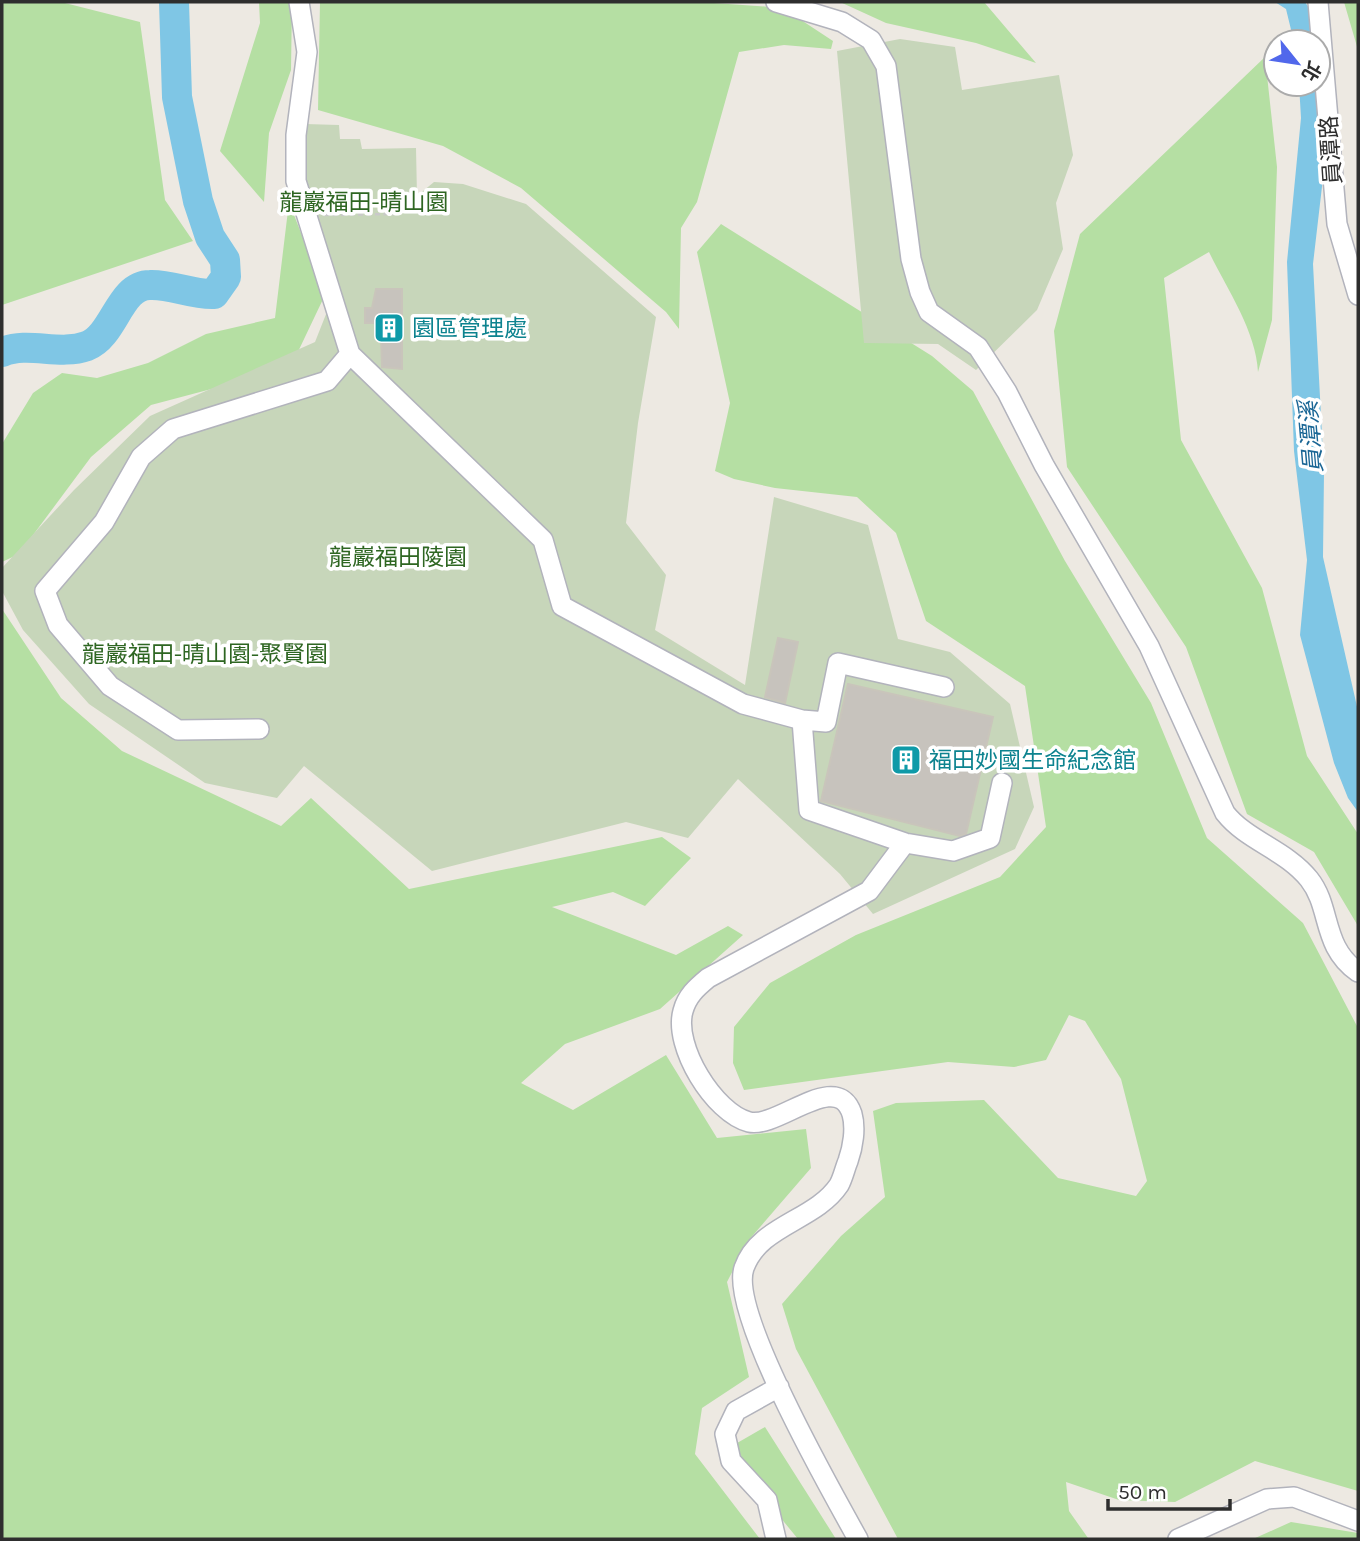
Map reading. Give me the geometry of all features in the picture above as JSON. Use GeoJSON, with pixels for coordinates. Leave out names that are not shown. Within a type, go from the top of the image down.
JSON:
{"type":"FeatureCollection","features":[{"type":"Feature","properties":{"kind":"street"},"geometry":{"type":"LineString","coordinates":[[299,2],[307,52],[296,135],[296,181],[350,354],[543,540],[562,606],[743,704],[802,720],[826,722],[838,663],[944,687]]}},
{"type":"Feature","properties":{"kind":"street"},"geometry":{"type":"LineString","coordinates":[[776,2],[842,22],[872,40],[886,66],[911,260],[929,312],[978,348],[1007,393],[1044,465],[1150,646],[1225,813],[1236,827],[1291,861],[1310,880],[1336,951],[1358,972]]}},
{"type":"Feature","properties":{"kind":"street","name":"員潭路"},"geometry":{"type":"LineString","coordinates":[[1318,2],[1337,224],[1358,295]]}},
{"type":"Feature","properties":{"kind":"street"},"geometry":{"type":"LineString","coordinates":[[259,729],[178,730],[110,686],[58,625],[45,591],[104,522],[141,457],[173,429],[327,381],[350,354]]}},
{"type":"Feature","properties":{"kind":"street"},"geometry":{"type":"LineString","coordinates":[[802,720],[809,810],[905,843],[953,851],[990,838],[1002,782]]}},
{"type":"Feature","properties":{"kind":"street"},"geometry":{"type":"LineString","coordinates":[[858,1539],[779,1387],[743,1296],[744,1269],[760,1245],[824,1201],[839,1185],[852,1149],[853,1119],[850,1107],[842,1099],[827,1096],[768,1121],[750,1122],[726,1111],[692,1062],[682,1038],[682,1013],[691,992],[708,978],[869,891],[905,843]]}},
{"type":"Feature","properties":{"kind":"street"},"geometry":{"type":"LineString","coordinates":[[776,1539],[767,1500],[732,1461],[725,1434],[736,1411],[779,1387]]}},
{"type":"Feature","properties":{"kind":"street"},"geometry":{"type":"LineString","coordinates":[[1178,1539],[1267,1499],[1294,1497],[1358,1521]]}},
{"type":"Feature","properties":{"kind":"path"},"geometry":{"type":"LineString","coordinates":[[317,215],[396,214]]}},
{"type":"Feature","properties":{"kind":"green space"},"geometry":{"type":"Polygon","coordinates":[[[2,2],[61,2],[140,22],[165,200],[193,241],[2,305],[2,2]]]}},
{"type":"Feature","properties":{"kind":"green space"},"geometry":{"type":"Polygon","coordinates":[[[259,2],[292,2],[291,70],[269,133],[264,202],[220,151],[260,23],[259,2]]]}},
{"type":"Feature","properties":{"kind":"green space"},"geometry":{"type":"Polygon","coordinates":[[[320,2],[700,2],[771,7],[795,16],[833,41],[831,49],[784,45],[739,52],[697,202],[681,228],[679,329],[666,312],[521,188],[443,146],[318,110],[320,2]]]}},
{"type":"Feature","properties":{"kind":"green space"},"geometry":{"type":"Polygon","coordinates":[[[840,2],[984,2],[1036,63],[976,43],[886,23],[840,2]]]}},
{"type":"Feature","properties":{"kind":"green space"},"geometry":{"type":"Polygon","coordinates":[[[1344,2],[1358,2],[1358,50],[1344,2]]]}},
{"type":"Feature","properties":{"kind":"green space"},"geometry":{"type":"Polygon","coordinates":[[[900,39],[955,47],[962,90],[1059,75],[1073,155],[1056,203],[1063,249],[1037,310],[976,370],[938,344],[864,343],[837,51],[900,39]]]}},
{"type":"Feature","properties":{"kind":"green space"},"geometry":{"type":"Polygon","coordinates":[[[1262,60],[1262,98],[1269,98],[1277,167],[1272,320],[1258,372],[1246,326],[1209,252],[1164,278],[1181,440],[1262,588],[1307,756],[1358,834],[1358,926],[1314,852],[1247,814],[1186,647],[1067,467],[1054,331],[1080,234],[1262,60]]]}},
{"type":"Feature","properties":{"kind":"green space","name":"龍巖福田陵園"},"geometry":{"type":"Polygon","coordinates":[[[305,124],[339,125],[340,139],[360,139],[362,149],[416,148],[417,196],[434,182],[463,184],[526,204],[656,317],[638,423],[626,523],[666,575],[655,630],[745,685],[774,497],[868,525],[898,639],[950,652],[1010,704],[1034,807],[1015,849],[873,914],[840,874],[738,779],[688,838],[626,822],[432,871],[304,766],[277,798],[205,783],[89,704],[23,630],[2,591],[2,568],[74,490],[150,416],[315,342],[336,289],[302,180],[305,124]]]}},
{"type":"Feature","properties":{"kind":"green space"},"geometry":{"type":"Polygon","coordinates":[[[289,202],[325,295],[295,358],[219,387],[151,405],[91,457],[19,554],[2,562],[2,444],[33,393],[62,373],[97,378],[148,363],[206,334],[275,318],[289,202]]]}},
{"type":"Feature","properties":{"kind":"green space"},"geometry":{"type":"Polygon","coordinates":[[[721,224],[932,356],[973,391],[1065,561],[1151,703],[1207,838],[1303,923],[1358,1028],[1358,1491],[1255,1461],[1175,1502],[1119,1500],[1066,1482],[1069,1511],[1088,1538],[898,1539],[796,1349],[782,1304],[841,1236],[885,1197],[873,1111],[896,1103],[984,1100],[1058,1178],[1136,1196],[1147,1181],[1121,1079],[1085,1021],[1069,1015],[1046,1060],[1014,1067],[948,1062],[744,1090],[733,1063],[734,1027],[770,983],[856,935],[1000,877],[1046,827],[1025,686],[926,621],[896,533],[857,497],[775,488],[734,479],[715,471],[730,403],[697,252],[721,224]]]}},
{"type":"Feature","properties":{"kind":"green space"},"geometry":{"type":"Polygon","coordinates":[[[2,609],[61,698],[122,751],[281,826],[311,798],[409,889],[662,837],[691,858],[645,906],[613,892],[552,907],[676,955],[728,926],[743,935],[660,1009],[565,1044],[521,1083],[573,1110],[666,1055],[717,1138],[806,1129],[811,1168],[748,1241],[727,1282],[749,1377],[702,1408],[695,1454],[760,1539],[2,1539],[2,609]]]}},
{"type":"Feature","properties":{"kind":"green space"},"geometry":{"type":"Polygon","coordinates":[[[765,1427],[836,1539],[798,1539],[725,1450],[765,1427]]]}},
{"type":"Feature","properties":{"kind":"green space"},"geometry":{"type":"Polygon","coordinates":[[[1291,1522],[1358,1533],[1358,1539],[1253,1539],[1291,1522]]]}},
{"type":"Feature","properties":{"kind":"water"},"geometry":{"type":"Polygon","coordinates":[[[1275,2],[1305,2],[1313,14],[1314,28],[1291,28],[1286,9],[1275,2]]]}},
{"type":"Feature","properties":{"kind":"water","name":"員潭溪"},"geometry":{"type":"Polygon","coordinates":[[[1300,98],[1316,98],[1323,178],[1313,264],[1324,473],[1323,557],[1358,711],[1358,812],[1348,798],[1334,763],[1300,635],[1307,560],[1294,451],[1287,262],[1301,118],[1300,98]]]}},
{"type":"Feature","properties":{"kind":"building","name":"園區管理處"},"geometry":{"type":"Polygon","coordinates":[[[376,289],[402,289],[402,369],[382,367],[381,334],[375,333],[375,323],[365,323],[365,308],[372,308],[376,289]]]}},
{"type":"Feature","properties":{"kind":"building"},"geometry":{"type":"Polygon","coordinates":[[[778,638],[798,642],[785,703],[765,697],[778,638]]]}},
{"type":"Feature","properties":{"kind":"building","name":"福田妙國生命紀念館"},"geometry":{"type":"Polygon","coordinates":[[[848,684],[993,717],[966,834],[960,836],[821,801],[848,684]]]}},
{"type":"Feature","properties":{"kind":"waterway"},"geometry":{"type":"LineString","coordinates":[[2,352],[23,348],[66,350],[87,346],[104,332],[124,301],[140,287],[158,285],[214,294],[226,277],[225,260],[210,237],[198,201],[177,97],[174,2]]}},
{"type":"Feature","properties":{"kind":"place","name":"園區管理處"},"geometry":{"type":"Point","coordinates":[389,328]}},
{"type":"Feature","properties":{"kind":"place","name":"福田妙國生命紀念館"},"geometry":{"type":"Point","coordinates":[906,760]}},
{"type":"Feature","properties":{"kind":"park label","name":"龍巖福田-晴山園"},"geometry":{"type":"Point","coordinates":[364,202]}},
{"type":"Feature","properties":{"kind":"park label","name":"龍巖福田-晴山園-聚賢園"},"geometry":{"type":"Point","coordinates":[205,654]}}]}
